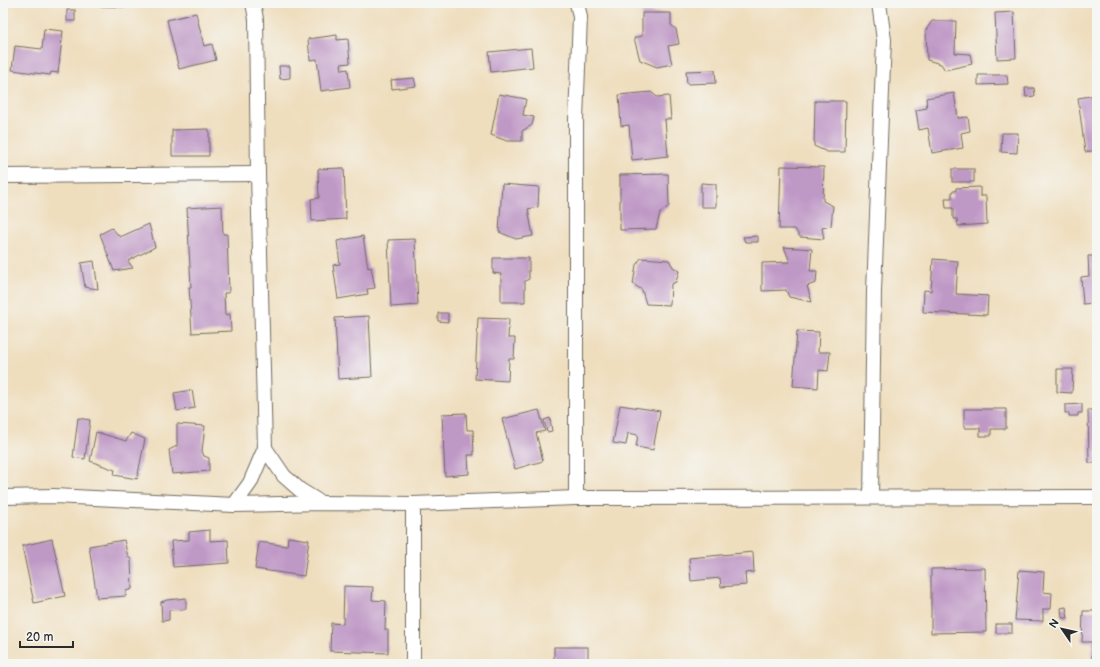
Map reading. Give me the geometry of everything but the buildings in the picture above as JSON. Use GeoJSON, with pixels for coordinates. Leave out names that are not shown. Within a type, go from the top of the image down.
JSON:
{"type":"FeatureCollection","features":[{"type":"Feature","properties":{"kind":"street"},"geometry":{"type":"LineString","coordinates":[[234,505],[250,483],[265,448],[258,174],[256,19],[253,3]]}},
{"type":"Feature","properties":{"kind":"street"},"geometry":{"type":"LineString","coordinates":[[576,498],[576,118],[580,17],[577,3]]}},
{"type":"Feature","properties":{"kind":"street"},"geometry":{"type":"LineString","coordinates":[[871,497],[874,291],[884,40],[879,3]]}},
{"type":"Feature","properties":{"kind":"street"},"geometry":{"type":"LineString","coordinates":[[3,176],[258,174]]}},
{"type":"Feature","properties":{"kind":"street"},"geometry":{"type":"LineString","coordinates":[[265,448],[284,476],[300,490],[321,503]]}},
{"type":"Feature","properties":{"kind":"street"},"geometry":{"type":"LineString","coordinates":[[3,497],[54,496],[234,505],[321,503],[413,504],[576,498],[1097,497]]}},
{"type":"Feature","properties":{"kind":"street"},"geometry":{"type":"LineString","coordinates":[[413,504],[413,664]]}}]}
